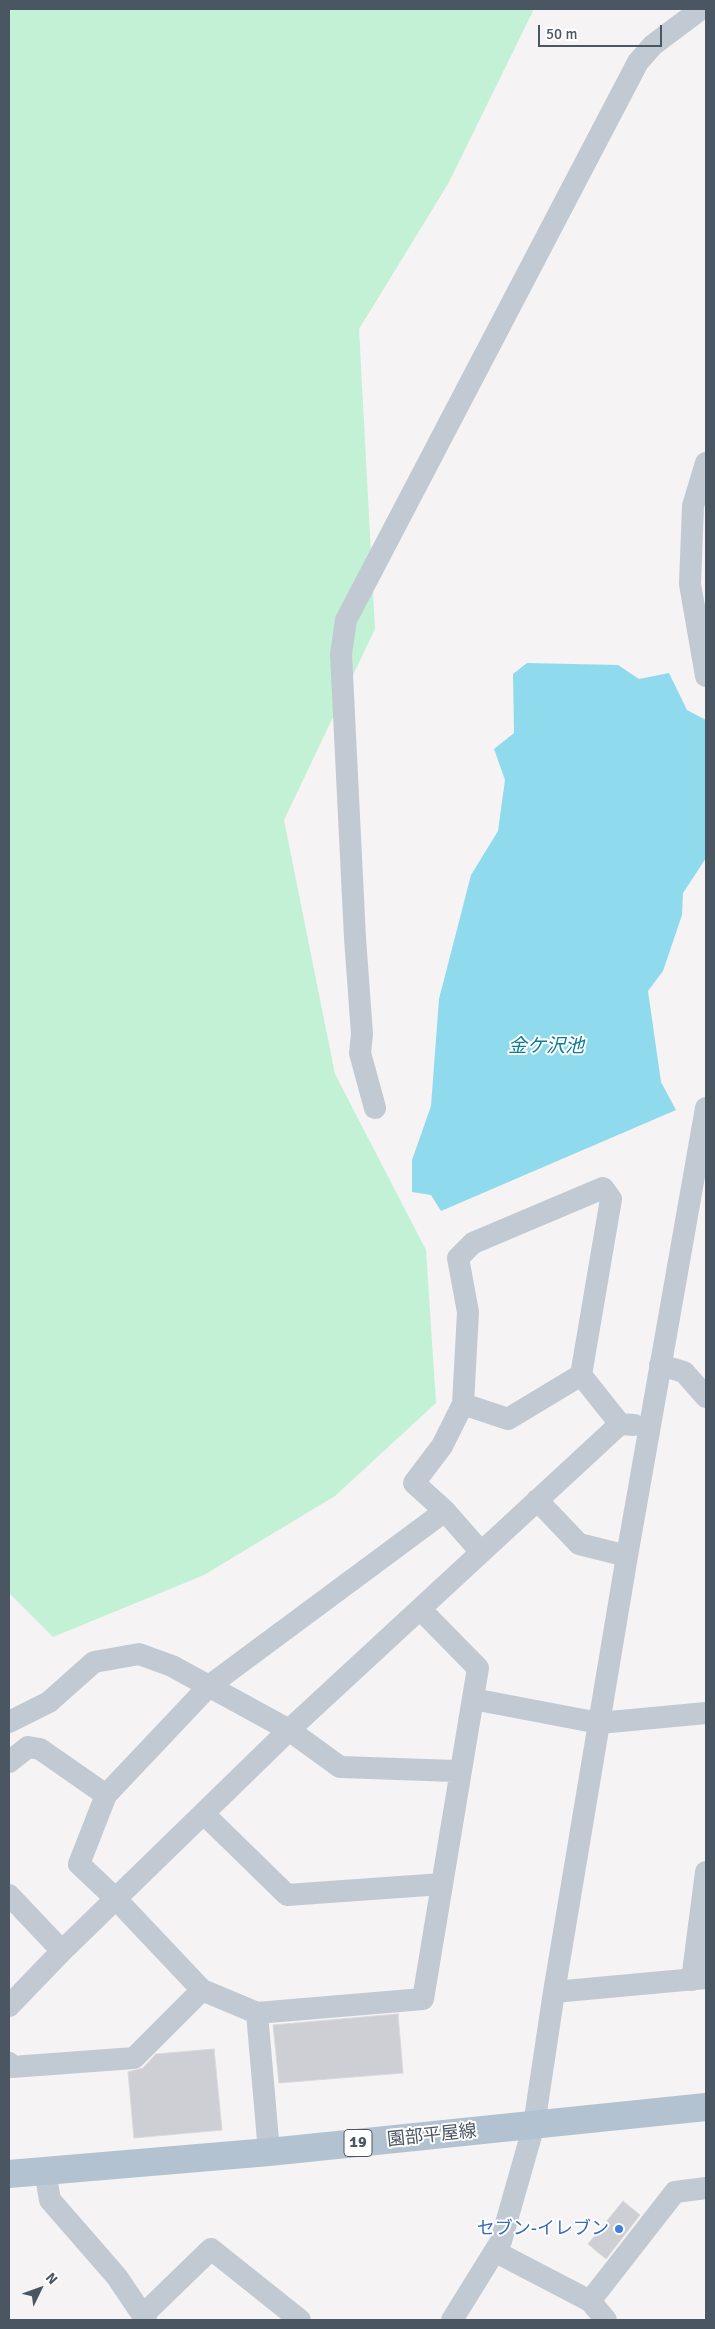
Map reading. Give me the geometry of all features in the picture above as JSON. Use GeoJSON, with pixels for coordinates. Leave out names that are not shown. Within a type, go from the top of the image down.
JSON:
{"type":"FeatureCollection","features":[{"type":"Feature","properties":{"kind":"main road","name":"園部平屋線"},"geometry":{"type":"LineString","coordinates":[[9,2174],[269,2152],[706,2107]]}},
{"type":"Feature","properties":{"kind":"street"},"geometry":{"type":"LineString","coordinates":[[376,1108],[360,1053],[362,1034],[354,938],[341,654],[346,620],[638,62],[653,45],[701,9]]}},
{"type":"Feature","properties":{"kind":"street"},"geometry":{"type":"LineString","coordinates":[[706,463],[693,506],[690,584],[706,676]]}},
{"type":"Feature","properties":{"kind":"street"},"geometry":{"type":"LineString","coordinates":[[452,2320],[496,2252],[501,2241],[534,2125],[626,1556],[706,1108]]}},
{"type":"Feature","properties":{"kind":"street"},"geometry":{"type":"LineString","coordinates":[[481,1552],[444,1511],[414,1483],[442,1446],[463,1404],[468,1312],[458,1258],[473,1243],[603,1188],[611,1199],[581,1375],[620,1424]]}},
{"type":"Feature","properties":{"kind":"street"},"geometry":{"type":"LineString","coordinates":[[660,1365],[684,1372],[706,1397]]}},
{"type":"Feature","properties":{"kind":"street"},"geometry":{"type":"LineString","coordinates":[[463,1404],[508,1419],[581,1375]]}},
{"type":"Feature","properties":{"kind":"street"},"geometry":{"type":"LineString","coordinates":[[9,2006],[62,1951],[289,1730],[620,1424],[650,1426]]}},
{"type":"Feature","properties":{"kind":"street"},"geometry":{"type":"LineString","coordinates":[[537,1500],[579,1544],[626,1556]]}},
{"type":"Feature","properties":{"kind":"street"},"geometry":{"type":"LineString","coordinates":[[420,1609],[478,1668],[423,1999],[257,2013],[202,1990],[116,1899],[79,1864],[106,1795],[209,1686],[444,1511]]}},
{"type":"Feature","properties":{"kind":"street"},"geometry":{"type":"LineString","coordinates":[[9,1722],[49,1702],[94,1662],[139,1654],[172,1666],[289,1730],[340,1767],[455,1771]]}},
{"type":"Feature","properties":{"kind":"street"},"geometry":{"type":"LineString","coordinates":[[473,1699],[599,1723],[706,1713]]}},
{"type":"Feature","properties":{"kind":"street"},"geometry":{"type":"LineString","coordinates":[[9,1762],[28,1746],[40,1749],[106,1795]]}},
{"type":"Feature","properties":{"kind":"street"},"geometry":{"type":"LineString","coordinates":[[204,1814],[287,1895],[442,1884]]}},
{"type":"Feature","properties":{"kind":"street"},"geometry":{"type":"LineString","coordinates":[[554,1992],[699,1979],[706,1872]]}},
{"type":"Feature","properties":{"kind":"street"},"geometry":{"type":"LineString","coordinates":[[9,1896],[62,1951]]}},
{"type":"Feature","properties":{"kind":"street"},"geometry":{"type":"LineString","coordinates":[[9,2063],[12,2067],[134,2058],[202,1990]]}},
{"type":"Feature","properties":{"kind":"street"},"geometry":{"type":"LineString","coordinates":[[257,2013],[269,2152]]}},
{"type":"Feature","properties":{"kind":"street"},"geometry":{"type":"LineString","coordinates":[[45,2171],[50,2200],[117,2278],[145,2317],[211,2249],[300,2320]]}},
{"type":"Feature","properties":{"kind":"street"},"geometry":{"type":"LineString","coordinates":[[590,2301],[675,2192],[706,2188]]}},
{"type":"Feature","properties":{"kind":"street"},"geometry":{"type":"LineString","coordinates":[[496,2252],[590,2301],[606,2320]]}},
{"type":"Feature","properties":{"kind":"green space"},"geometry":{"type":"Polygon","coordinates":[[[9,9],[534,9],[448,184],[359,329],[375,629],[284,820],[335,1074],[426,1250],[436,1403],[335,1496],[204,1575],[53,1637],[9,1593],[9,9]]]}},
{"type":"Feature","properties":{"kind":"water","name":"金ケ沢池"},"geometry":{"type":"Polygon","coordinates":[[[527,663],[618,665],[639,679],[669,673],[687,710],[706,720],[706,858],[683,893],[682,915],[663,971],[648,991],[661,1082],[676,1110],[441,1211],[431,1195],[412,1192],[412,1160],[431,1106],[439,999],[471,875],[498,831],[505,780],[494,749],[514,733],[513,674],[527,663]]]}},
{"type":"Feature","properties":{"kind":"building"},"geometry":{"type":"Polygon","coordinates":[[[398,2014],[403,2073],[279,2083],[273,2025],[398,2014]]]}},
{"type":"Feature","properties":{"kind":"building"},"geometry":{"type":"Polygon","coordinates":[[[214,2049],[222,2130],[134,2138],[128,2072],[143,2068],[156,2054],[214,2049]]]}},
{"type":"Feature","properties":{"kind":"building"},"geometry":{"type":"Polygon","coordinates":[[[623,2201],[640,2215],[606,2259],[588,2244],[623,2201]]]}},
{"type":"Feature","properties":{"kind":"place","name":"セブン-イレブン"},"geometry":{"type":"Point","coordinates":[619,2229]}}]}
